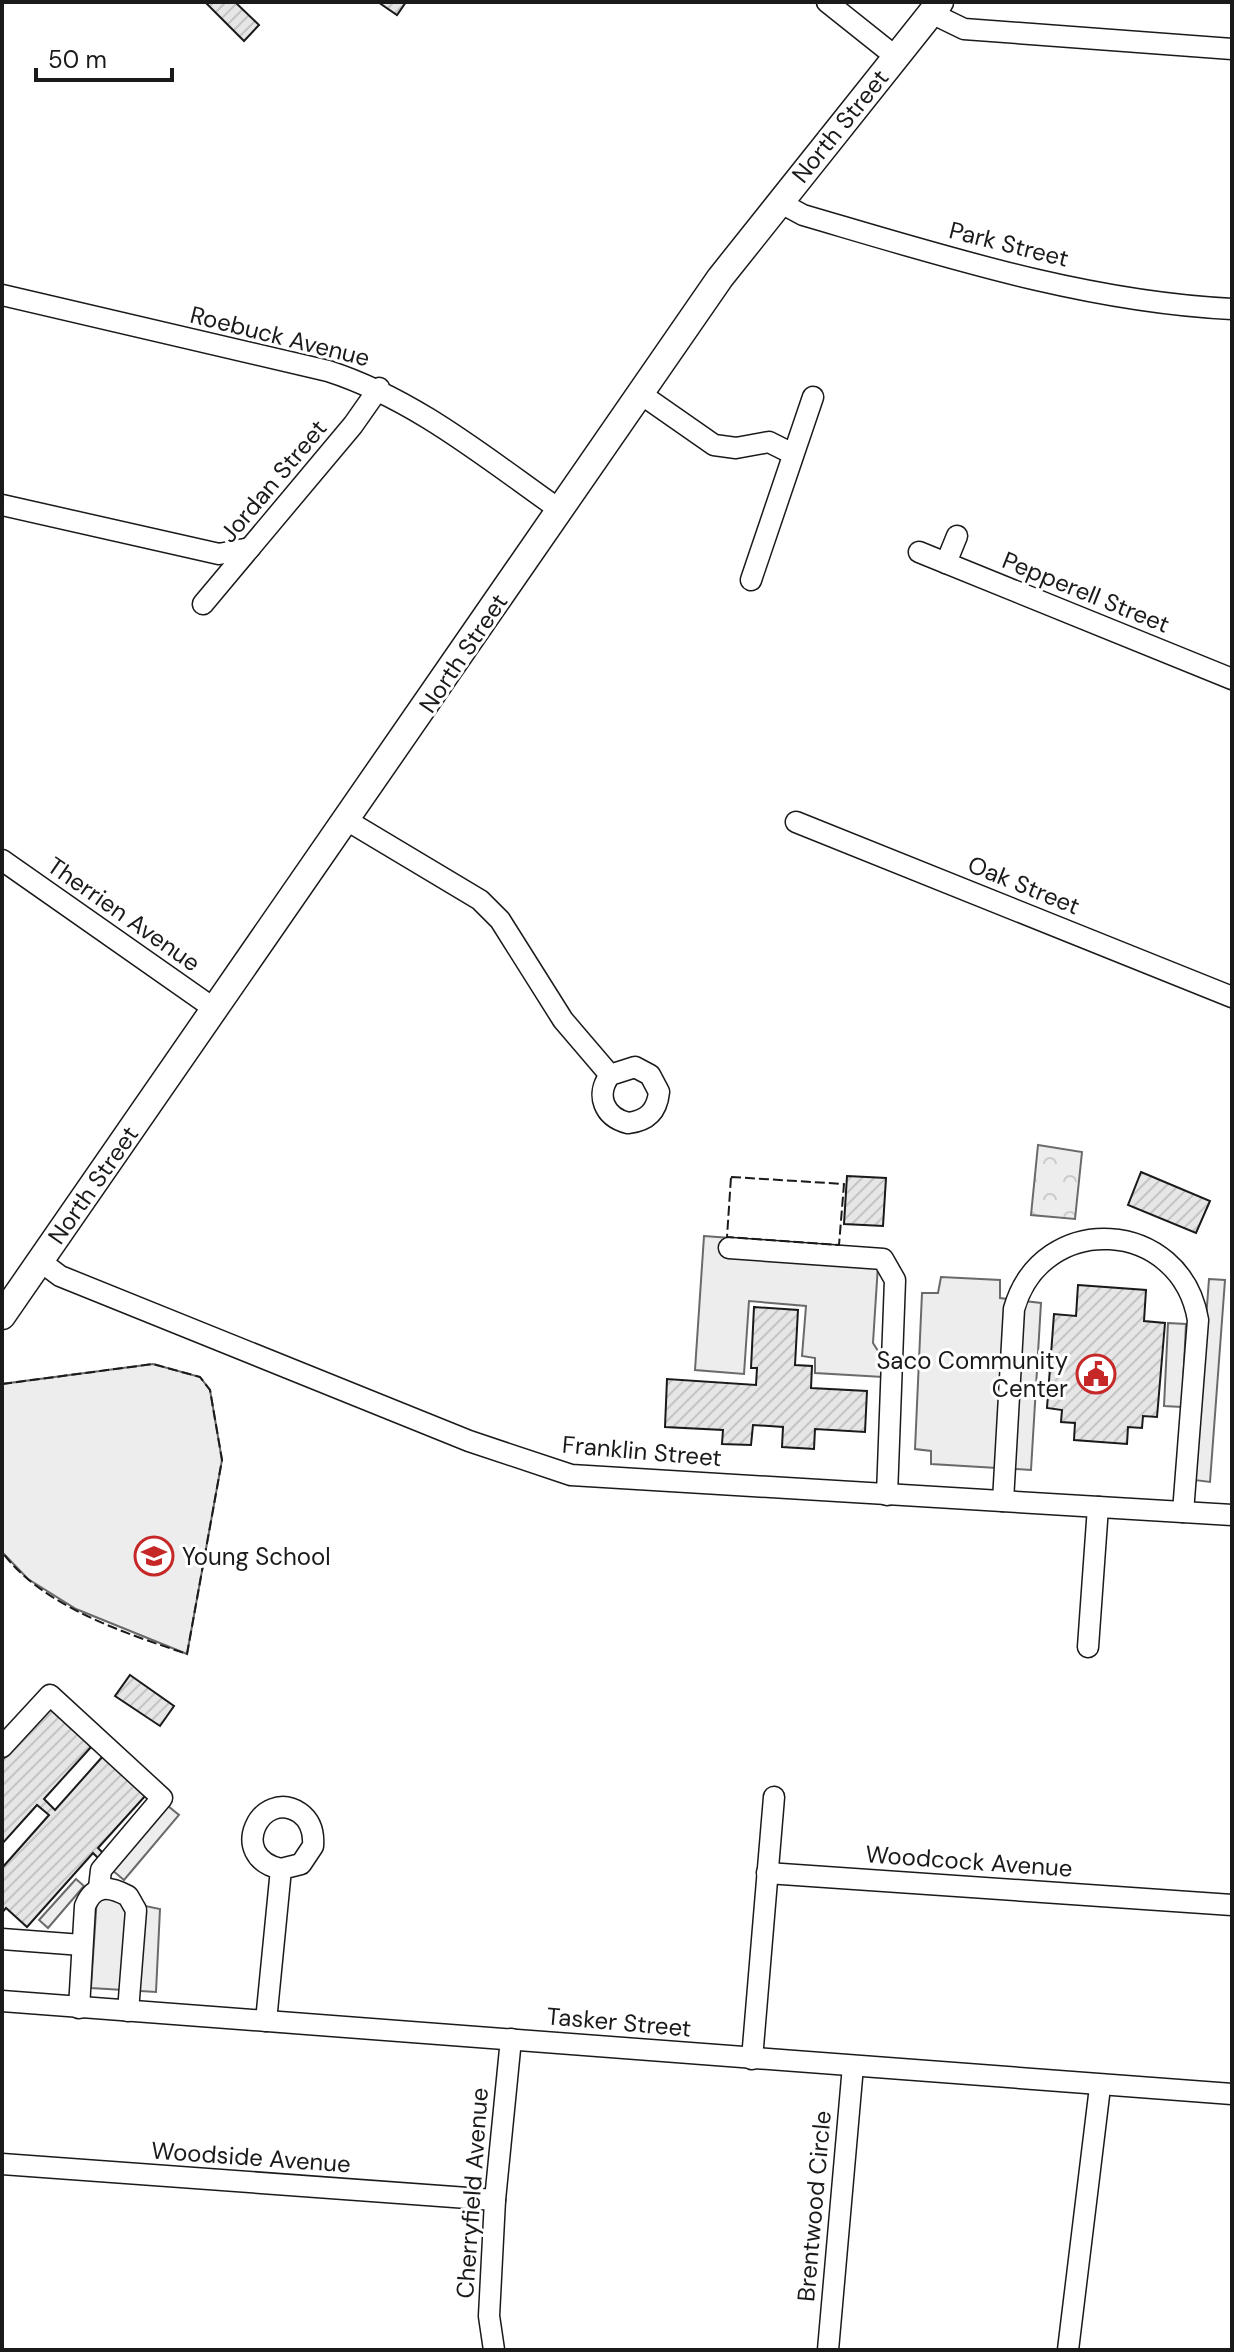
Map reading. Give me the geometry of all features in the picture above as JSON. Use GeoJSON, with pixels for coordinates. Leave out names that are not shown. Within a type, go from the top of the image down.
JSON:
{"type":"FeatureCollection","features":[{"type":"Feature","properties":{"kind":"main road","name":"North Street"},"geometry":{"type":"LineString","coordinates":[[2,1316],[348,821],[638,392],[779,202],[936,7]]}},
{"type":"Feature","properties":{"kind":"street"},"geometry":{"type":"LineString","coordinates":[[827,2],[896,57]]}},
{"type":"Feature","properties":{"kind":"street"},"geometry":{"type":"LineString","coordinates":[[936,7],[964,29],[1232,49]]}},
{"type":"Feature","properties":{"kind":"street","name":"Park Street"},"geometry":{"type":"LineString","coordinates":[[779,202],[803,215],[1013,274],[1127,297],[1232,309]]}},
{"type":"Feature","properties":{"kind":"street","name":"Roebuck Avenue"},"geometry":{"type":"LineString","coordinates":[[2,295],[328,371],[379,388],[411,406],[560,510]]}},
{"type":"Feature","properties":{"kind":"street","name":"Jordan Street"},"geometry":{"type":"LineString","coordinates":[[203,604],[353,425],[379,388]]}},
{"type":"Feature","properties":{"kind":"street"},"geometry":{"type":"LineString","coordinates":[[638,392],[714,445],[736,448],[769,442],[793,454]]}},
{"type":"Feature","properties":{"kind":"street"},"geometry":{"type":"LineString","coordinates":[[751,580],[813,397]]}},
{"type":"Feature","properties":{"kind":"street"},"geometry":{"type":"LineString","coordinates":[[2,505],[219,554],[250,548]]}},
{"type":"Feature","properties":{"kind":"street"},"geometry":{"type":"LineString","coordinates":[[946,563],[957,536]]}},
{"type":"Feature","properties":{"kind":"street","name":"Pepperell Street"},"geometry":{"type":"LineString","coordinates":[[919,552],[1232,679]]}},
{"type":"Feature","properties":{"kind":"street"},"geometry":{"type":"LineString","coordinates":[[348,821],[480,900],[507,930],[563,1020],[610,1075]]}},
{"type":"Feature","properties":{"kind":"street","name":"Oak Street"},"geometry":{"type":"LineString","coordinates":[[796,822],[1232,997]]}},
{"type":"Feature","properties":{"kind":"street","name":"Therrien Avenue"},"geometry":{"type":"LineString","coordinates":[[2,860],[216,1010]]}},
{"type":"Feature","properties":{"kind":"street"},"geometry":{"type":"LineString","coordinates":[[1003,1501],[1014,1309],[1019,1293],[1039,1265],[1062,1249],[1107,1238],[1136,1243],[1164,1259],[1184,1282],[1195,1307],[1198,1320],[1183,1512]]}},
{"type":"Feature","properties":{"kind":"street"},"geometry":{"type":"LineString","coordinates":[[729,1248],[883,1259],[895,1280],[887,1495]]}},
{"type":"Feature","properties":{"kind":"street","name":"Franklin Street"},"geometry":{"type":"LineString","coordinates":[[40,1261],[60,1276],[455,1436],[549,1469],[619,1479],[1232,1515]]}},
{"type":"Feature","properties":{"kind":"street"},"geometry":{"type":"LineString","coordinates":[[1088,1647],[1098,1507]]}},
{"type":"Feature","properties":{"kind":"street"},"geometry":{"type":"LineString","coordinates":[[2,1747],[50,1695],[162,1798],[101,1870],[99,1888]]}},
{"type":"Feature","properties":{"kind":"street"},"geometry":{"type":"LineString","coordinates":[[752,2059],[774,1797]]}},
{"type":"Feature","properties":{"kind":"street"},"geometry":{"type":"LineString","coordinates":[[266,2021],[281,1869]]}},
{"type":"Feature","properties":{"kind":"street","name":"Woodcock Avenue"},"geometry":{"type":"LineString","coordinates":[[767,1873],[1232,1905]]}},
{"type":"Feature","properties":{"kind":"street"},"geometry":{"type":"LineString","coordinates":[[79,2008],[85,1906],[90,1894],[99,1888],[120,1892],[134,1902],[128,2011]]}},
{"type":"Feature","properties":{"kind":"street"},"geometry":{"type":"LineString","coordinates":[[2,1939],[82,1945]]}},
{"type":"Feature","properties":{"kind":"street","name":"Tasker Street"},"geometry":{"type":"LineString","coordinates":[[2,2001],[1100,2087],[1232,2094]]}},
{"type":"Feature","properties":{"kind":"street","name":"Cherryfield Avenue"},"geometry":{"type":"LineString","coordinates":[[494,2350],[489,2316],[495,2200],[511,2039]]}},
{"type":"Feature","properties":{"kind":"street","name":"Brentwood Circle"},"geometry":{"type":"LineString","coordinates":[[828,2350],[853,2066]]}},
{"type":"Feature","properties":{"kind":"street"},"geometry":{"type":"LineString","coordinates":[[1068,2350],[1100,2087]]}},
{"type":"Feature","properties":{"kind":"street","name":"Woodside Avenue"},"geometry":{"type":"LineString","coordinates":[[2,2164],[495,2200]]}},
{"type":"Feature","properties":{"kind":"green space"},"geometry":{"type":"Polygon","coordinates":[[[1038,1145],[1082,1152],[1075,1219],[1031,1215],[1038,1145]]]}},
{"type":"Feature","properties":{"kind":"shaded area"},"geometry":{"type":"Polygon","coordinates":[[[704,1236],[879,1249],[873,1343],[885,1362],[883,1377],[815,1373],[815,1358],[802,1356],[806,1306],[749,1301],[744,1374],[695,1370],[704,1236]]]}},
{"type":"Feature","properties":{"kind":"shaded area"},"geometry":{"type":"Polygon","coordinates":[[[941,1277],[1000,1280],[1000,1298],[1041,1303],[1031,1470],[931,1464],[931,1451],[915,1449],[922,1293],[938,1293],[941,1277]]]}},
{"type":"Feature","properties":{"kind":"shaded area"},"geometry":{"type":"Polygon","coordinates":[[[1209,1279],[1225,1280],[1210,1482],[1194,1480],[1209,1279]]]}},
{"type":"Feature","properties":{"kind":"shaded area"},"geometry":{"type":"Polygon","coordinates":[[[1168,1323],[1186,1324],[1182,1407],[1164,1406],[1168,1323]]]}},
{"type":"Feature","properties":{"kind":"shaded area"},"geometry":{"type":"Polygon","coordinates":[[[153,1364],[200,1377],[210,1390],[222,1460],[187,1654],[76,1609],[28,1579],[2,1552],[2,1384],[153,1364]]]}},
{"type":"Feature","properties":{"kind":"shaded area"},"geometry":{"type":"Polygon","coordinates":[[[168,1806],[179,1815],[124,1880],[112,1870],[168,1806]]]}},
{"type":"Feature","properties":{"kind":"shaded area"},"geometry":{"type":"Polygon","coordinates":[[[76,1879],[84,1886],[48,1928],[39,1920],[76,1879]]]}},
{"type":"Feature","properties":{"kind":"shaded area"},"geometry":{"type":"Polygon","coordinates":[[[97,1896],[160,1909],[156,1992],[91,1988],[97,1896]]]}},
{"type":"Feature","properties":{"kind":"building"},"geometry":{"type":"Polygon","coordinates":[[[205,2],[235,2],[259,25],[244,41],[205,2]]]}},
{"type":"Feature","properties":{"kind":"building"},"geometry":{"type":"Polygon","coordinates":[[[378,2],[406,2],[397,15],[378,2]]]}},
{"type":"Feature","properties":{"kind":"building"},"geometry":{"type":"Polygon","coordinates":[[[1141,1172],[1210,1201],[1196,1233],[1128,1205],[1141,1172]]]}},
{"type":"Feature","properties":{"kind":"building"},"geometry":{"type":"Polygon","coordinates":[[[847,1176],[886,1178],[883,1226],[844,1224],[847,1176]]]}},
{"type":"Feature","properties":{"kind":"building"},"geometry":{"type":"Polygon","coordinates":[[[1078,1285],[1146,1290],[1144,1321],[1165,1323],[1157,1417],[1143,1416],[1142,1428],[1128,1427],[1127,1444],[1074,1440],[1075,1423],[1061,1422],[1062,1410],[1047,1408],[1054,1314],[1076,1316],[1078,1285]]]}},
{"type":"Feature","properties":{"kind":"building"},"geometry":{"type":"Polygon","coordinates":[[[754,1307],[798,1310],[795,1365],[812,1366],[811,1388],[867,1391],[865,1432],[815,1429],[814,1449],[782,1447],[783,1427],[753,1425],[751,1445],[722,1444],[723,1430],[665,1427],[667,1379],[756,1385],[757,1368],[751,1368],[754,1307]]]}},
{"type":"Feature","properties":{"kind":"building"},"geometry":{"type":"Polygon","coordinates":[[[130,1675],[174,1706],[160,1726],[115,1696],[130,1675]]]}},
{"type":"Feature","properties":{"kind":"building"},"geometry":{"type":"Polygon","coordinates":[[[49,1707],[92,1746],[44,1799],[55,1810],[103,1756],[146,1795],[98,1848],[104,1854],[99,1859],[93,1853],[27,1927],[6,1908],[2,1913],[2,1868],[49,1815],[37,1805],[2,1844],[2,1760],[49,1707]]]}},
{"type":"Feature","properties":{"kind":"fence"},"geometry":{"type":"LineString","coordinates":[[731,1177],[844,1184],[839,1245],[727,1237],[731,1177]]}},
{"type":"Feature","properties":{"kind":"fence"},"geometry":{"type":"LineString","coordinates":[[2,1384],[153,1364],[200,1377],[210,1390],[222,1460],[187,1654],[112,1627],[62,1603],[39,1588],[2,1552]]}},
{"type":"Feature","properties":{"kind":"place","name":"Saco Community Center"},"geometry":{"type":"Point","coordinates":[1096,1374]}},
{"type":"Feature","properties":{"kind":"place","name":"Young School"},"geometry":{"type":"Point","coordinates":[154,1556]}}]}
